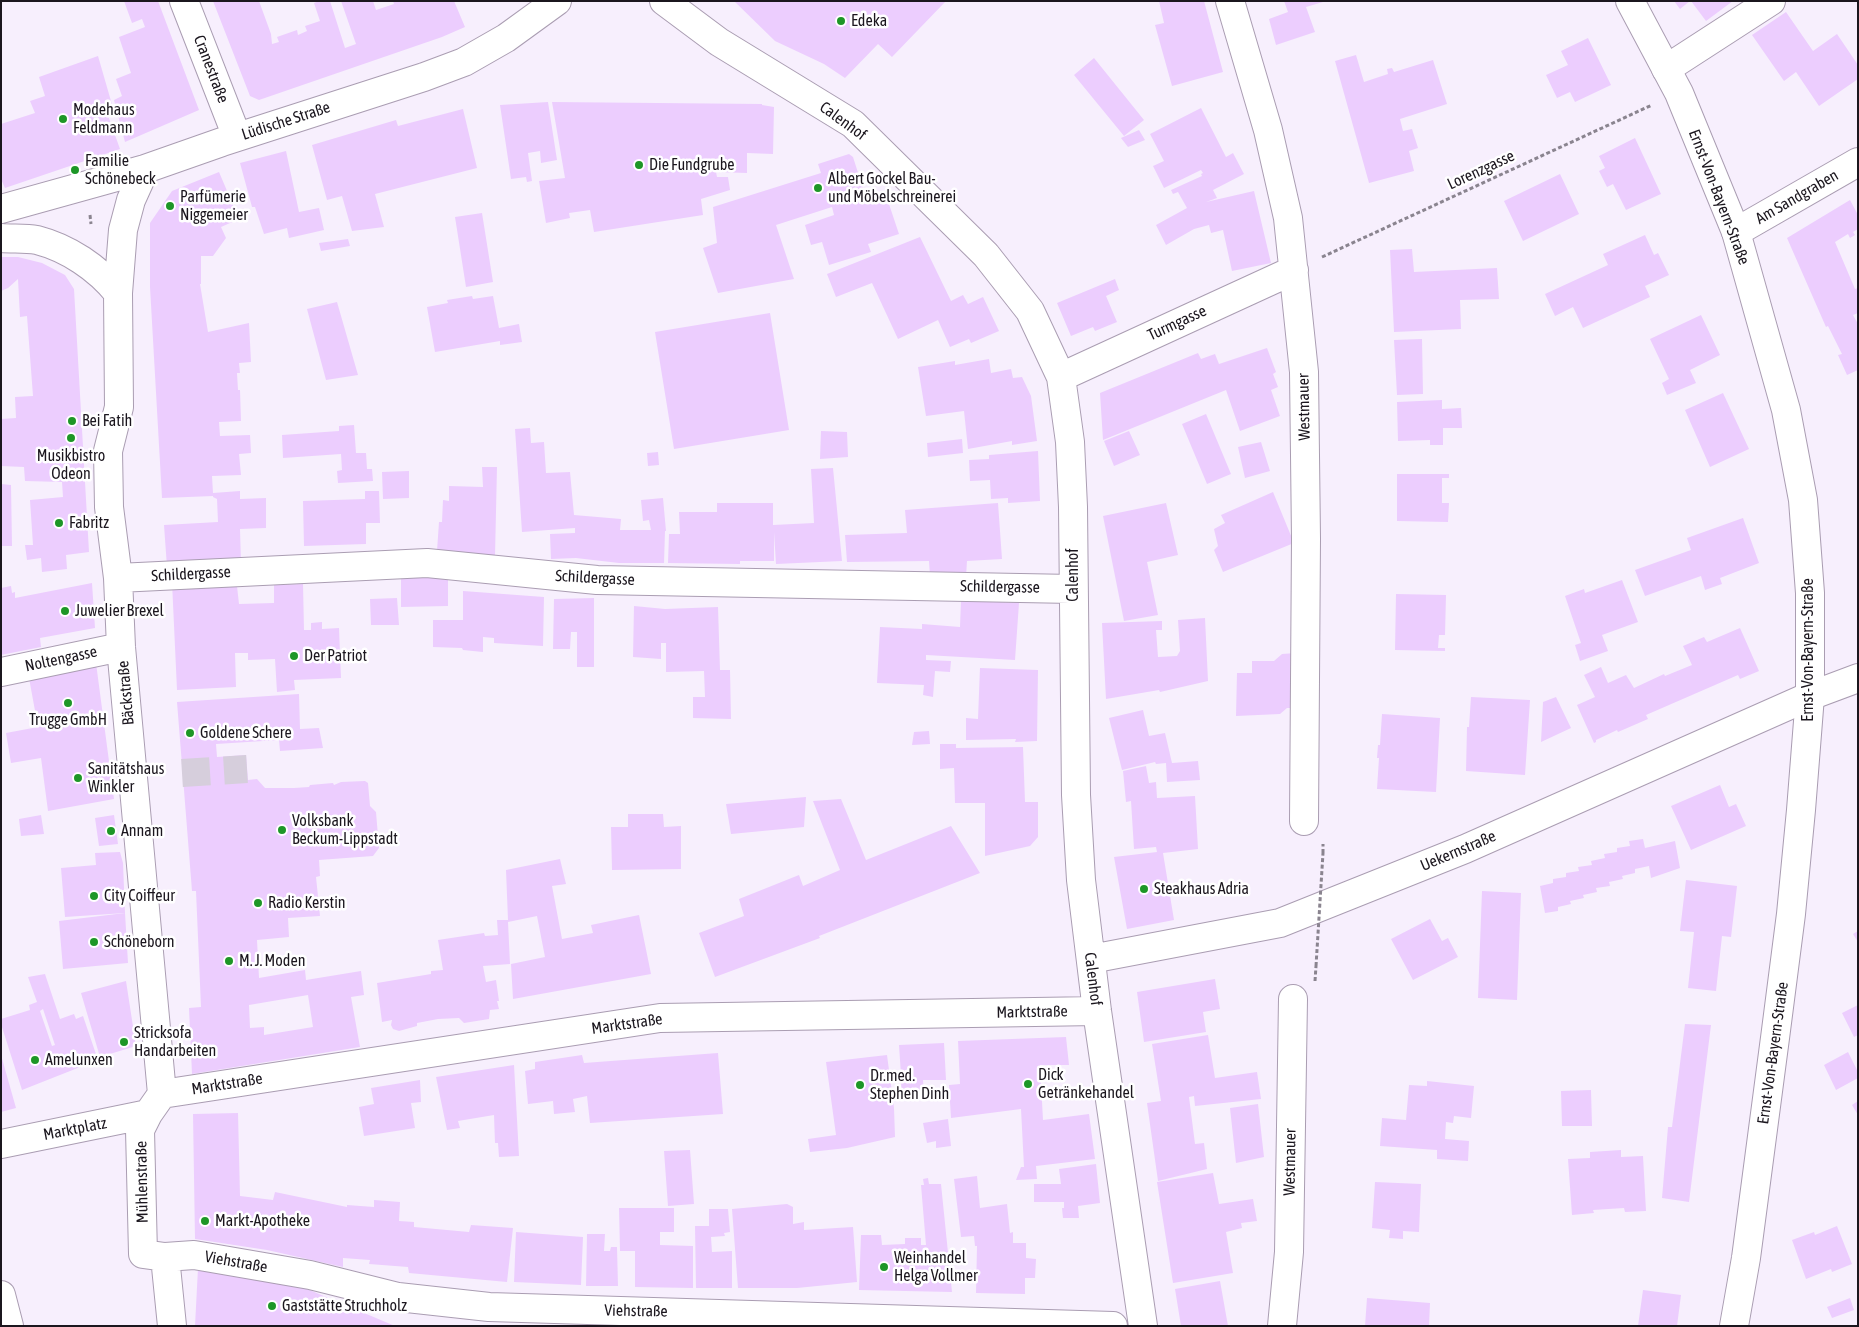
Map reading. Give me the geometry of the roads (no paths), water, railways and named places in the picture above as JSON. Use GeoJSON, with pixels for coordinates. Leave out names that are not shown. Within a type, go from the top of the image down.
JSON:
{"type":"FeatureCollection","features":[{"type":"Feature","properties":{"kind":"street","name":"Cranestraße"},"geometry":{"type":"LineString","coordinates":[[184,1],[238,137]]}},
{"type":"Feature","properties":{"kind":"street","name":"Lüdische Straße"},"geometry":{"type":"LineString","coordinates":[[1,210],[144,169],[424,77],[464,62],[506,38],[557,1]]}},
{"type":"Feature","properties":{"kind":"street","name":"Calenhof"},"geometry":{"type":"LineString","coordinates":[[664,1],[719,42],[853,124],[986,255],[1030,311],[1061,377],[1070,442],[1073,507],[1076,794],[1081,880],[1097,1011],[1143,1326]]}},
{"type":"Feature","properties":{"kind":"street","name":"Westmauer"},"geometry":{"type":"LineString","coordinates":[[1230,1],[1268,130],[1288,218],[1294,270],[1304,382],[1306,539],[1304,821]]}},
{"type":"Feature","properties":{"kind":"street","name":"Ernst-Von-Bayern-Straße"},"geometry":{"type":"LineString","coordinates":[[1630,1],[1679,93],[1736,232],[1786,410],[1803,500],[1810,593],[1810,696],[1801,817],[1790,921],[1746,1258],[1734,1326]]}},
{"type":"Feature","properties":{"kind":"street"},"geometry":{"type":"LineString","coordinates":[[1666,69],[1771,1]]}},
{"type":"Feature","properties":{"kind":"street","name":"Am Sandgraben"},"geometry":{"type":"LineString","coordinates":[[1736,232],[1858,162]]}},
{"type":"Feature","properties":{"kind":"street","name":"Bäckstraße"},"geometry":{"type":"LineString","coordinates":[[144,169],[122,230],[118,292],[119,407],[108,451],[109,506],[118,578],[121,646],[155,1104]]}},
{"type":"Feature","properties":{"kind":"street"},"geometry":{"type":"LineString","coordinates":[[1,238],[36,240],[65,251],[95,269],[118,292]]}},
{"type":"Feature","properties":{"kind":"street","name":"Turmgasse"},"geometry":{"type":"LineString","coordinates":[[1061,377],[1294,270]]}},
{"type":"Feature","properties":{"kind":"street","name":"Schildergasse"},"geometry":{"type":"LineString","coordinates":[[118,578],[427,563],[597,580],[1073,589]]}},
{"type":"Feature","properties":{"kind":"street","name":"Noltengasse"},"geometry":{"type":"LineString","coordinates":[[1,672],[121,646]]}},
{"type":"Feature","properties":{"kind":"street","name":"Uekernstraße"},"geometry":{"type":"LineString","coordinates":[[1091,959],[1280,923],[1464,849],[1810,696],[1858,678]]}},
{"type":"Feature","properties":{"kind":"street","name":"Westmauer"},"geometry":{"type":"LineString","coordinates":[[1282,1326],[1289,1252],[1293,999]]}},
{"type":"Feature","properties":{"kind":"street","name":"Marktstraße"},"geometry":{"type":"LineString","coordinates":[[155,1104],[660,1018],[1097,1011]]}},
{"type":"Feature","properties":{"kind":"street","name":"Marktplatz"},"geometry":{"type":"LineString","coordinates":[[1,1144],[155,1104]]}},
{"type":"Feature","properties":{"kind":"street","name":"Mühlenstraße"},"geometry":{"type":"LineString","coordinates":[[155,1104],[140,1130],[143,1254],[164,1257]]}},
{"type":"Feature","properties":{"kind":"street","name":"Viehstraße"},"geometry":{"type":"LineString","coordinates":[[164,1257],[194,1255],[310,1275],[398,1297],[489,1307],[822,1321],[1113,1326]]}},
{"type":"Feature","properties":{"kind":"street"},"geometry":{"type":"LineString","coordinates":[[164,1257],[171,1324]]}},
{"type":"Feature","properties":{"kind":"street"},"geometry":{"type":"LineString","coordinates":[[1,1295],[9,1326]]}},
{"type":"Feature","properties":{"kind":"tunnel"},"geometry":{"type":"LineString","coordinates":[[182,773],[247,769]]}},
{"type":"Feature","properties":{"kind":"place","name":"Edeka"},"geometry":{"type":"Point","coordinates":[841,21]}},
{"type":"Feature","properties":{"kind":"place","name":"Modehaus Feldmann"},"geometry":{"type":"Point","coordinates":[63,119]}},
{"type":"Feature","properties":{"kind":"place","name":"Die Fundgrube"},"geometry":{"type":"Point","coordinates":[639,165]}},
{"type":"Feature","properties":{"kind":"place","name":"Familie Schönebeck"},"geometry":{"type":"Point","coordinates":[75,170]}},
{"type":"Feature","properties":{"kind":"place","name":"Albert Gockel Bau- und Möbelschreinerei"},"geometry":{"type":"Point","coordinates":[818,188]}},
{"type":"Feature","properties":{"kind":"place","name":"Parfümerie Niggemeier"},"geometry":{"type":"Point","coordinates":[170,206]}},
{"type":"Feature","properties":{"kind":"place","name":"Bei Fatih"},"geometry":{"type":"Point","coordinates":[72,421]}},
{"type":"Feature","properties":{"kind":"place","name":"Musikbistro Odeon"},"geometry":{"type":"Point","coordinates":[71,438]}},
{"type":"Feature","properties":{"kind":"place","name":"Fabritz"},"geometry":{"type":"Point","coordinates":[59,523]}},
{"type":"Feature","properties":{"kind":"place","name":"Juwelier Brexel"},"geometry":{"type":"Point","coordinates":[65,611]}},
{"type":"Feature","properties":{"kind":"place","name":"Der Patriot"},"geometry":{"type":"Point","coordinates":[294,656]}},
{"type":"Feature","properties":{"kind":"place","name":"Trugge GmbH"},"geometry":{"type":"Point","coordinates":[68,703]}},
{"type":"Feature","properties":{"kind":"place","name":"Goldene Schere"},"geometry":{"type":"Point","coordinates":[190,733]}},
{"type":"Feature","properties":{"kind":"place","name":"Sanitätshaus Winkler"},"geometry":{"type":"Point","coordinates":[78,778]}},
{"type":"Feature","properties":{"kind":"place","name":"Volksbank Beckum-Lippstadt"},"geometry":{"type":"Point","coordinates":[282,830]}},
{"type":"Feature","properties":{"kind":"place","name":"Annam"},"geometry":{"type":"Point","coordinates":[111,831]}},
{"type":"Feature","properties":{"kind":"place","name":"Steakhaus Adria"},"geometry":{"type":"Point","coordinates":[1144,889]}},
{"type":"Feature","properties":{"kind":"place","name":"City Coiffeur"},"geometry":{"type":"Point","coordinates":[94,896]}},
{"type":"Feature","properties":{"kind":"place","name":"Radio Kerstin"},"geometry":{"type":"Point","coordinates":[258,903]}},
{"type":"Feature","properties":{"kind":"place","name":"Schöneborn"},"geometry":{"type":"Point","coordinates":[94,942]}},
{"type":"Feature","properties":{"kind":"place","name":"M. J. Moden"},"geometry":{"type":"Point","coordinates":[229,961]}},
{"type":"Feature","properties":{"kind":"place","name":"Stricksofa Handarbeiten"},"geometry":{"type":"Point","coordinates":[124,1042]}},
{"type":"Feature","properties":{"kind":"place","name":"Amelunxen"},"geometry":{"type":"Point","coordinates":[35,1060]}},
{"type":"Feature","properties":{"kind":"place","name":"Dick Getränkehandel"},"geometry":{"type":"Point","coordinates":[1028,1084]}},
{"type":"Feature","properties":{"kind":"place","name":"Dr.med. Stephen Dinh"},"geometry":{"type":"Point","coordinates":[860,1085]}},
{"type":"Feature","properties":{"kind":"place","name":"Markt-Apotheke"},"geometry":{"type":"Point","coordinates":[205,1221]}},
{"type":"Feature","properties":{"kind":"place","name":"Weinhandel Helga Vollmer"},"geometry":{"type":"Point","coordinates":[884,1267]}},
{"type":"Feature","properties":{"kind":"place","name":"Gaststätte Struchholz"},"geometry":{"type":"Point","coordinates":[272,1306]}}]}
